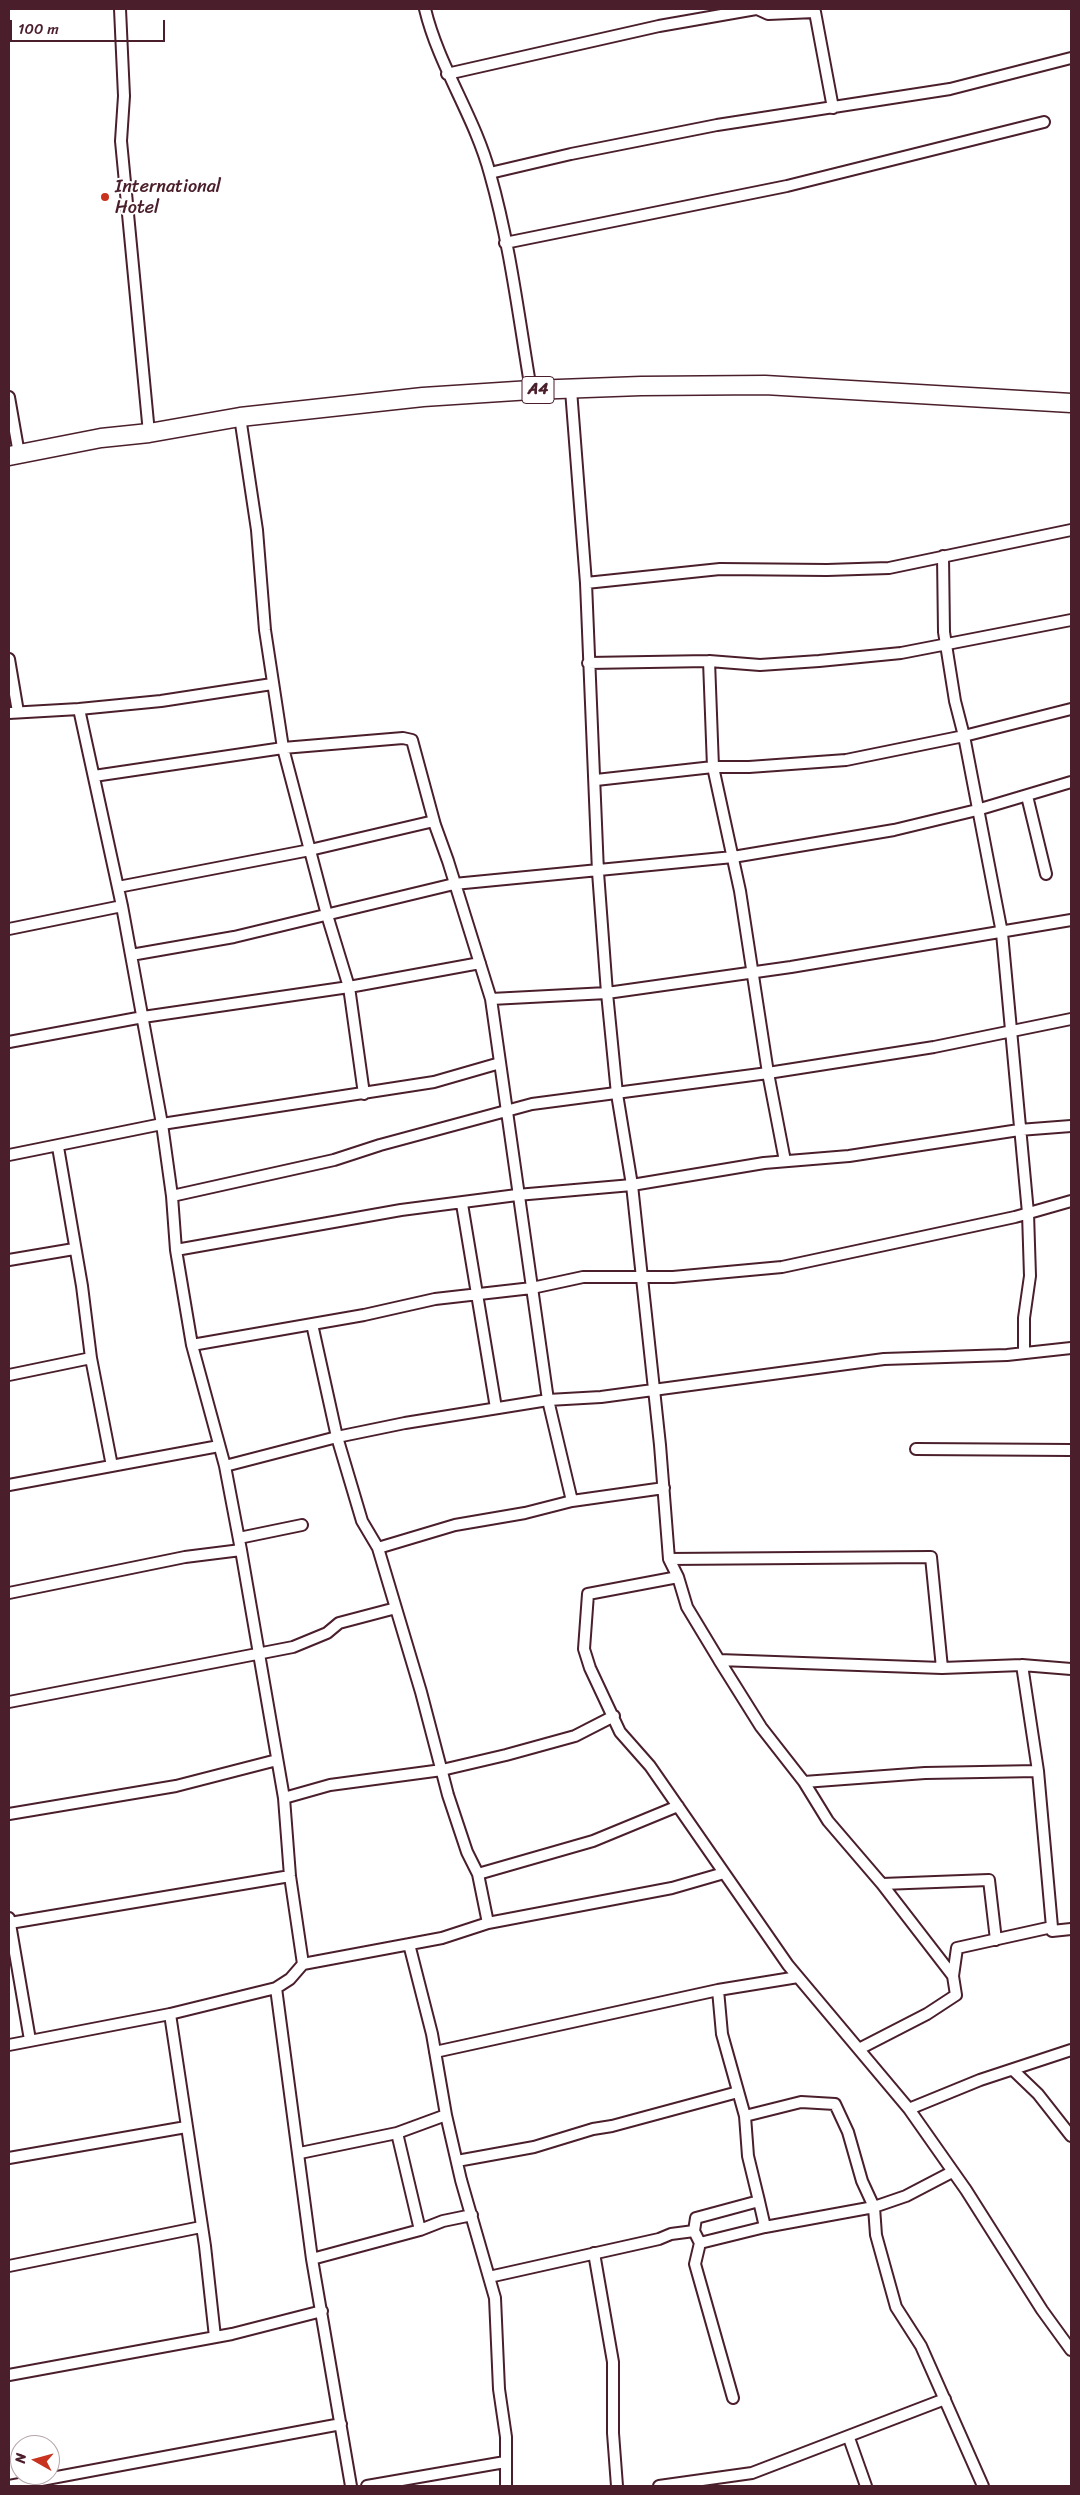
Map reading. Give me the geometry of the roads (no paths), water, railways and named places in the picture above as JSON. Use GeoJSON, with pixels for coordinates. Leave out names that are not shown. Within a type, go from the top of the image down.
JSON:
{"type":"FeatureCollection","features":[{"type":"Feature","properties":{"kind":"highway","name":"A4"},"geometry":{"type":"LineString","coordinates":[[14,455],[102,438],[240,417],[423,397],[531,390],[641,386],[765,385],[1071,403]]}},
{"type":"Feature","properties":{"kind":"street"},"geometry":{"type":"LineString","coordinates":[[120,9],[124,96],[121,141],[149,432]]}},
{"type":"Feature","properties":{"kind":"street"},"geometry":{"type":"LineString","coordinates":[[425,9],[429,28],[447,74],[468,114],[490,173],[505,243],[531,390]]}},
{"type":"Feature","properties":{"kind":"street"},"geometry":{"type":"LineString","coordinates":[[447,74],[659,26],[756,9],[768,14],[815,12],[833,108]]}},
{"type":"Feature","properties":{"kind":"street"},"geometry":{"type":"LineString","coordinates":[[490,173],[570,154],[717,125],[950,89],[1071,58]]}},
{"type":"Feature","properties":{"kind":"street"},"geometry":{"type":"LineString","coordinates":[[505,243],[787,186],[1044,122]]}},
{"type":"Feature","properties":{"kind":"street"},"geometry":{"type":"LineString","coordinates":[[571,390],[586,583],[588,662],[596,780],[598,872],[607,993],[617,1094],[632,1185],[640,1276],[664,1488],[669,1559],[678,1577],[687,1607],[761,1727],[804,1782],[828,1821],[882,1884],[953,1976]]}},
{"type":"Feature","properties":{"kind":"street"},"geometry":{"type":"LineString","coordinates":[[9,397],[14,455]]}},
{"type":"Feature","properties":{"kind":"street"},"geometry":{"type":"LineString","coordinates":[[240,417],[257,530],[265,630],[282,748],[327,915],[349,987],[364,1094]]}},
{"type":"Feature","properties":{"kind":"street"},"geometry":{"type":"LineString","coordinates":[[586,583],[720,569],[827,570],[889,568],[943,556],[998,547],[1071,530]]}},
{"type":"Feature","properties":{"kind":"street"},"geometry":{"type":"LineString","coordinates":[[943,556],[946,644],[955,701],[964,736],[1002,933],[1028,1213],[1030,1276],[1024,1318],[1024,1353]]}},
{"type":"Feature","properties":{"kind":"street"},"geometry":{"type":"LineString","coordinates":[[588,662],[709,661],[760,665],[901,653],[1071,620]]}},
{"type":"Feature","properties":{"kind":"street"},"geometry":{"type":"LineString","coordinates":[[9,659],[13,713],[79,710],[161,701],[272,684]]}},
{"type":"Feature","properties":{"kind":"street"},"geometry":{"type":"LineString","coordinates":[[709,661],[713,767],[733,857],[768,1073],[785,1161]]}},
{"type":"Feature","properties":{"kind":"street"},"geometry":{"type":"LineString","coordinates":[[596,780],[713,767],[749,767],[846,760],[964,736],[1071,709]]}},
{"type":"Feature","properties":{"kind":"street"},"geometry":{"type":"LineString","coordinates":[[79,710],[118,886],[162,1124],[172,1196],[176,1250],[192,1345],[225,1466],[239,1538],[284,1798],[290,1876],[303,1964]]}},
{"type":"Feature","properties":{"kind":"street"},"geometry":{"type":"LineString","coordinates":[[94,776],[282,748],[403,738],[412,740],[434,821],[491,999],[508,1110],[517,1195],[548,1400],[572,1501]]}},
{"type":"Feature","properties":{"kind":"street"},"geometry":{"type":"LineString","coordinates":[[131,955],[234,937],[454,884],[598,872],[733,857],[894,830],[978,810],[1071,782]]}},
{"type":"Feature","properties":{"kind":"street"},"geometry":{"type":"LineString","coordinates":[[1027,796],[1046,874]]}},
{"type":"Feature","properties":{"kind":"street"},"geometry":{"type":"LineString","coordinates":[[118,886],[310,850],[434,821]]}},
{"type":"Feature","properties":{"kind":"street"},"geometry":{"type":"LineString","coordinates":[[9,929],[122,906]]}},
{"type":"Feature","properties":{"kind":"street"},"geometry":{"type":"LineString","coordinates":[[491,999],[607,993],[1002,933],[1071,920]]}},
{"type":"Feature","properties":{"kind":"street"},"geometry":{"type":"LineString","coordinates":[[9,1042],[142,1017],[349,987],[480,963]]}},
{"type":"Feature","properties":{"kind":"street"},"geometry":{"type":"LineString","coordinates":[[172,1196],[334,1160],[532,1104],[768,1073],[1010,1032],[1071,1019]]}},
{"type":"Feature","properties":{"kind":"street"},"geometry":{"type":"LineString","coordinates":[[9,1155],[58,1147],[162,1124],[434,1082],[500,1063]]}},
{"type":"Feature","properties":{"kind":"street"},"geometry":{"type":"LineString","coordinates":[[176,1250],[401,1210],[462,1204],[517,1195],[632,1185],[711,1171],[785,1161],[849,1156],[1019,1130],[1071,1126]]}},
{"type":"Feature","properties":{"kind":"street"},"geometry":{"type":"LineString","coordinates":[[58,1147],[74,1249],[82,1286],[91,1358],[112,1466]]}},
{"type":"Feature","properties":{"kind":"street"},"geometry":{"type":"LineString","coordinates":[[192,1345],[364,1316],[435,1299],[532,1288],[583,1277],[673,1277],[782,1267],[1028,1213],[1071,1201]]}},
{"type":"Feature","properties":{"kind":"street"},"geometry":{"type":"LineString","coordinates":[[462,1204],[475,1294],[486,1342],[496,1408]]}},
{"type":"Feature","properties":{"kind":"street"},"geometry":{"type":"LineString","coordinates":[[9,1260],[74,1249]]}},
{"type":"Feature","properties":{"kind":"street"},"geometry":{"type":"LineString","coordinates":[[312,1324],[337,1437],[362,1521],[378,1548],[467,1852],[478,1874],[488,1923]]}},
{"type":"Feature","properties":{"kind":"street"},"geometry":{"type":"LineString","coordinates":[[225,1466],[337,1437],[405,1423],[548,1400],[601,1397],[884,1359],[1024,1353],[1071,1348]]}},
{"type":"Feature","properties":{"kind":"street"},"geometry":{"type":"LineString","coordinates":[[9,1376],[91,1358]]}},
{"type":"Feature","properties":{"kind":"street"},"geometry":{"type":"LineString","coordinates":[[9,1485],[218,1446]]}},
{"type":"Feature","properties":{"kind":"street"},"geometry":{"type":"LineString","coordinates":[[916,1449],[1071,1450]]}},
{"type":"Feature","properties":{"kind":"street"},"geometry":{"type":"LineString","coordinates":[[378,1548],[455,1525],[526,1513],[572,1501],[664,1488]]}},
{"type":"Feature","properties":{"kind":"street"},"geometry":{"type":"LineString","coordinates":[[239,1538],[302,1525]]}},
{"type":"Feature","properties":{"kind":"street"},"geometry":{"type":"LineString","coordinates":[[9,1593],[185,1557],[241,1550]]}},
{"type":"Feature","properties":{"kind":"street"},"geometry":{"type":"LineString","coordinates":[[669,1559],[931,1557],[942,1668]]}},
{"type":"Feature","properties":{"kind":"street"},"geometry":{"type":"LineString","coordinates":[[678,1577],[588,1594],[584,1649],[590,1668],[620,1732],[650,1766],[798,1977],[909,2109],[1042,2310],[1067,2336],[1071,2350]]}},
{"type":"Feature","properties":{"kind":"street"},"geometry":{"type":"LineString","coordinates":[[9,1702],[293,1647],[327,1633],[339,1624],[396,1608]]}},
{"type":"Feature","properties":{"kind":"street"},"geometry":{"type":"LineString","coordinates":[[718,1660],[942,1668],[1022,1665],[1071,1669]]}},
{"type":"Feature","properties":{"kind":"street"},"geometry":{"type":"LineString","coordinates":[[1022,1665],[1038,1771],[1052,1931],[1071,1929]]}},
{"type":"Feature","properties":{"kind":"street"},"geometry":{"type":"LineString","coordinates":[[284,1798],[330,1785],[442,1770],[574,1736],[614,1716]]}},
{"type":"Feature","properties":{"kind":"street"},"geometry":{"type":"LineString","coordinates":[[9,1814],[176,1786],[277,1760]]}},
{"type":"Feature","properties":{"kind":"street"},"geometry":{"type":"LineString","coordinates":[[804,1782],[925,1773],[1038,1771]]}},
{"type":"Feature","properties":{"kind":"street"},"geometry":{"type":"LineString","coordinates":[[478,1874],[593,1841],[678,1806]]}},
{"type":"Feature","properties":{"kind":"street"},"geometry":{"type":"LineString","coordinates":[[9,2045],[170,2014],[276,1988],[290,1979],[303,1964],[442,1938],[488,1923],[672,1888],[724,1873]]}},
{"type":"Feature","properties":{"kind":"street"},"geometry":{"type":"LineString","coordinates":[[30,2040],[9,1920],[290,1876]]}},
{"type":"Feature","properties":{"kind":"street"},"geometry":{"type":"LineString","coordinates":[[882,1884],[989,1880],[996,1940]]}},
{"type":"Feature","properties":{"kind":"street"},"geometry":{"type":"LineString","coordinates":[[859,2049],[926,2014],[956,1995],[953,1976],[957,1948],[1052,1927]]}},
{"type":"Feature","properties":{"kind":"street"},"geometry":{"type":"LineString","coordinates":[[409,1944],[436,2052],[446,2115],[457,2161],[495,2298],[499,2389],[506,2436],[506,2486]]}},
{"type":"Feature","properties":{"kind":"street"},"geometry":{"type":"LineString","coordinates":[[436,2052],[718,1990],[798,1977]]}},
{"type":"Feature","properties":{"kind":"street"},"geometry":{"type":"LineString","coordinates":[[276,1988],[300,2153],[312,2259],[351,2486]]}},
{"type":"Feature","properties":{"kind":"street"},"geometry":{"type":"LineString","coordinates":[[718,1990],[722,2034],[745,2116],[748,2156],[765,2227]]}},
{"type":"Feature","properties":{"kind":"street"},"geometry":{"type":"LineString","coordinates":[[170,2014],[216,2337]]}},
{"type":"Feature","properties":{"kind":"street"},"geometry":{"type":"LineString","coordinates":[[909,2109],[980,2080],[1071,2050]]}},
{"type":"Feature","properties":{"kind":"street"},"geometry":{"type":"LineString","coordinates":[[1013,2070],[1038,2094],[1071,2136]]}},
{"type":"Feature","properties":{"kind":"street"},"geometry":{"type":"LineString","coordinates":[[457,2161],[534,2147],[593,2129],[612,2126],[738,2092]]}},
{"type":"Feature","properties":{"kind":"street"},"geometry":{"type":"LineString","coordinates":[[745,2116],[802,2102],[835,2104],[848,2132],[862,2181],[874,2207],[876,2235],[896,2308],[921,2346],[984,2486]]}},
{"type":"Feature","properties":{"kind":"street"},"geometry":{"type":"LineString","coordinates":[[300,2153],[397,2133],[446,2115]]}},
{"type":"Feature","properties":{"kind":"street"},"geometry":{"type":"LineString","coordinates":[[9,2158],[186,2127]]}},
{"type":"Feature","properties":{"kind":"street"},"geometry":{"type":"LineString","coordinates":[[397,2133],[420,2230]]}},
{"type":"Feature","properties":{"kind":"street"},"geometry":{"type":"LineString","coordinates":[[700,2243],[765,2227],[874,2207],[906,2196],[952,2172]]}},
{"type":"Feature","properties":{"kind":"street"},"geometry":{"type":"LineString","coordinates":[[733,2398],[695,2264],[700,2243],[694,2232],[696,2218],[759,2201]]}},
{"type":"Feature","properties":{"kind":"street"},"geometry":{"type":"LineString","coordinates":[[312,2259],[420,2230],[443,2221],[472,2215]]}},
{"type":"Feature","properties":{"kind":"street"},"geometry":{"type":"LineString","coordinates":[[9,2266],[201,2227]]}},
{"type":"Feature","properties":{"kind":"street"},"geometry":{"type":"LineString","coordinates":[[489,2277],[671,2234],[694,2232]]}},
{"type":"Feature","properties":{"kind":"street"},"geometry":{"type":"LineString","coordinates":[[594,2253],[612,2362],[613,2433],[617,2486]]}},
{"type":"Feature","properties":{"kind":"street"},"geometry":{"type":"LineString","coordinates":[[9,2375],[216,2337],[322,2311]]}},
{"type":"Feature","properties":{"kind":"street"},"geometry":{"type":"LineString","coordinates":[[659,2486],[752,2473],[849,2438],[945,2399]]}},
{"type":"Feature","properties":{"kind":"street"},"geometry":{"type":"LineString","coordinates":[[9,2486],[341,2424]]}},
{"type":"Feature","properties":{"kind":"street"},"geometry":{"type":"LineString","coordinates":[[849,2438],[866,2486]]}},
{"type":"Feature","properties":{"kind":"street"},"geometry":{"type":"LineString","coordinates":[[367,2486],[505,2462]]}},
{"type":"Feature","properties":{"kind":"place","name":"International Hotel"},"geometry":{"type":"Point","coordinates":[105,197]}}]}
